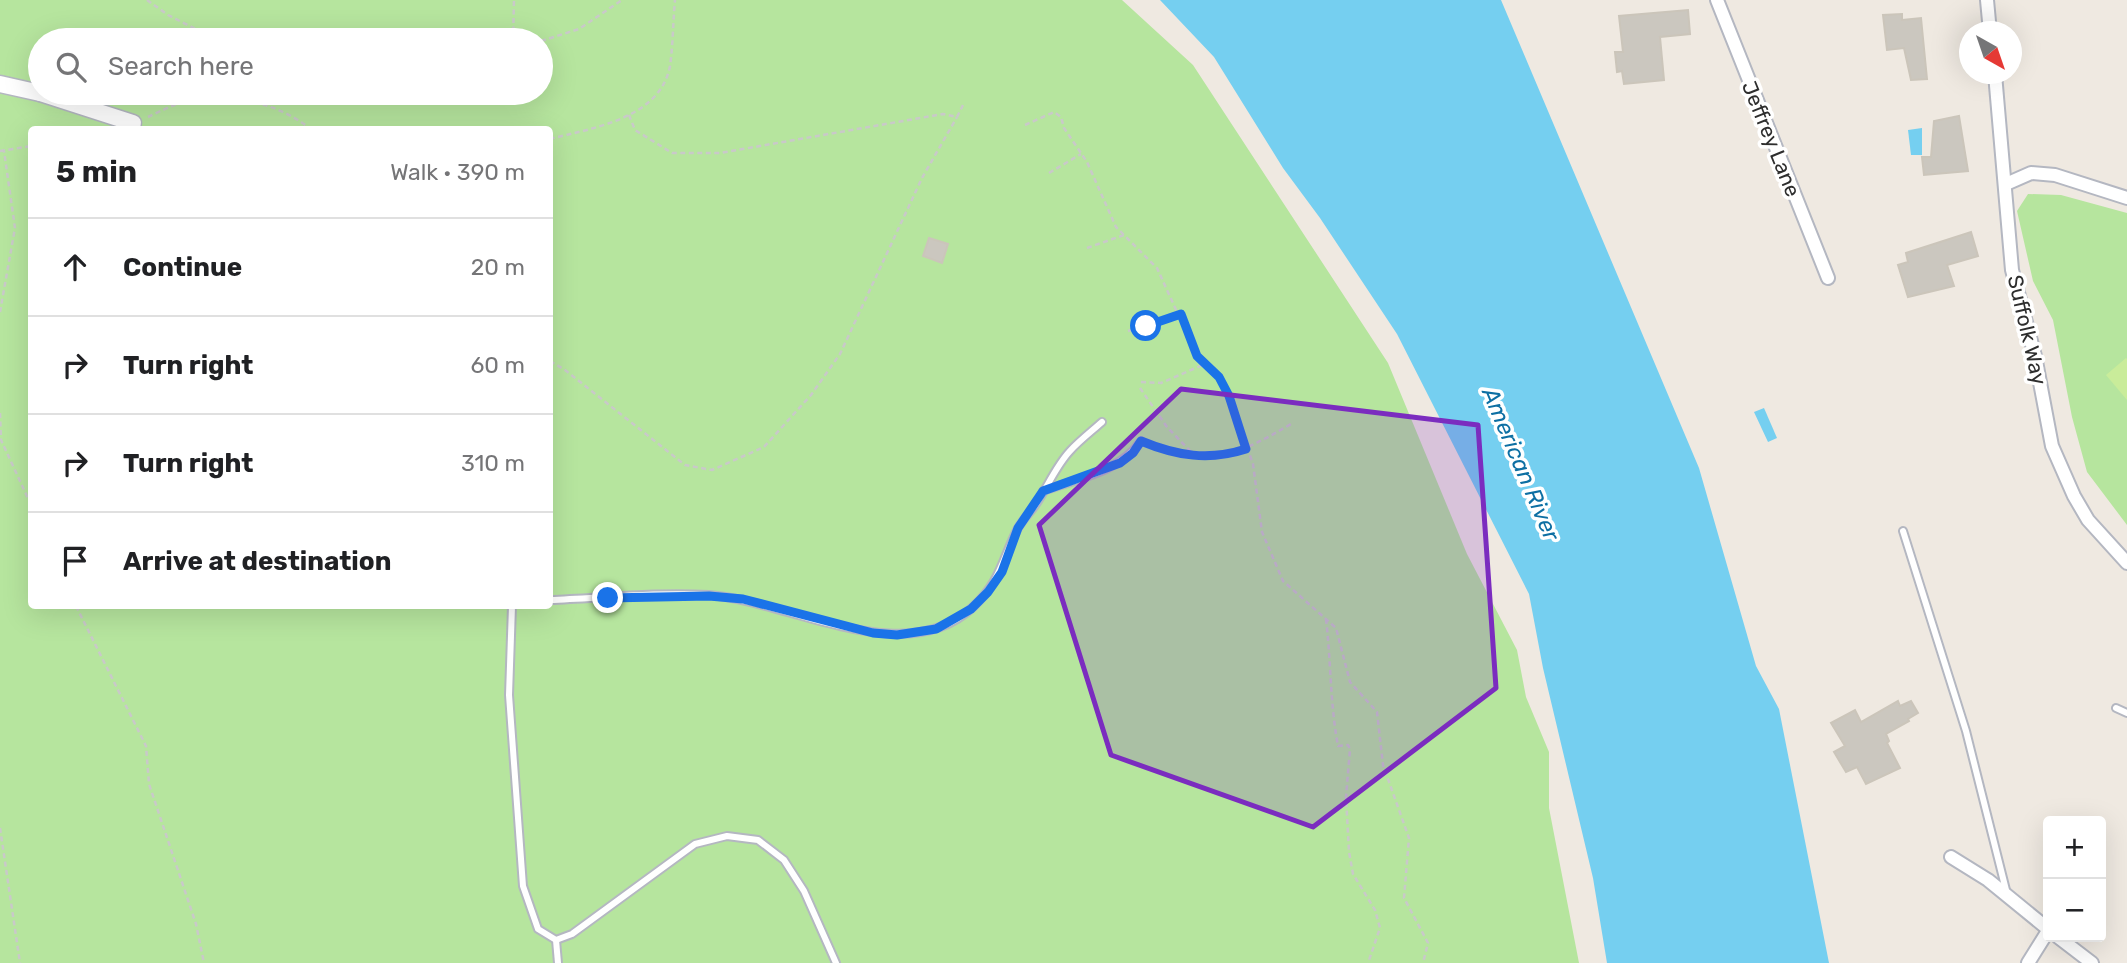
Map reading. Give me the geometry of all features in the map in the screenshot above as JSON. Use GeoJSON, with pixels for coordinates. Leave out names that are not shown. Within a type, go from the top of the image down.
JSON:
{"type":"FeatureCollection","features":[{"type":"Feature","properties":{"kind":"street","name":"Jeffrey Lane"},"geometry":{"type":"LineString","coordinates":[[1717,0],[1828,278]]}},
{"type":"Feature","properties":{"kind":"street"},"geometry":{"type":"LineString","coordinates":[[1987,0],[1989,21]]}},
{"type":"Feature","properties":{"kind":"street"},"geometry":{"type":"LineString","coordinates":[[0,84],[28,90]]}},
{"type":"Feature","properties":{"kind":"street","name":"Suffolk Way"},"geometry":{"type":"LineString","coordinates":[[1996,84],[2012,270],[2035,356],[2052,446],[2088,520],[2127,563]]}},
{"type":"Feature","properties":{"kind":"street"},"geometry":{"type":"LineString","coordinates":[[76,105],[139,126]]}},
{"type":"Feature","properties":{"kind":"street"},"geometry":{"type":"LineString","coordinates":[[2006,184],[2031,173],[2055,174],[2127,198]]}},
{"type":"Feature","properties":{"kind":"street"},"geometry":{"type":"LineString","coordinates":[[1951,858],[2008,895],[2043,926]]}},
{"type":"Feature","properties":{"kind":"street"},"geometry":{"type":"LineString","coordinates":[[2028,963],[2043,938]]}},
{"type":"Feature","properties":{"kind":"street"},"geometry":{"type":"LineString","coordinates":[[2065,942],[2092,963]]}},
{"type":"Feature","properties":{"kind":"lane"},"geometry":{"type":"LineString","coordinates":[[553,600],[653,595],[743,599],[873,633],[921,633],[958,618],[988,592],[1002,572],[1018,528],[1070,451],[1102,422]]}},
{"type":"Feature","properties":{"kind":"lane"},"geometry":{"type":"LineString","coordinates":[[1043,491],[1120,463],[1133,453],[1141,441]]}},
{"type":"Feature","properties":{"kind":"lane"},"geometry":{"type":"LineString","coordinates":[[1903,531],[1966,731],[2008,895]]}},
{"type":"Feature","properties":{"kind":"lane"},"geometry":{"type":"LineString","coordinates":[[512,609],[509,695],[523,886],[538,929],[556,940]]}},
{"type":"Feature","properties":{"kind":"lane"},"geometry":{"type":"LineString","coordinates":[[2116,708],[2127,713]]}},
{"type":"Feature","properties":{"kind":"lane"},"geometry":{"type":"LineString","coordinates":[[556,940],[572,934],[695,844],[727,836],[758,840],[784,860],[804,891],[836,963]]}},
{"type":"Feature","properties":{"kind":"lane"},"geometry":{"type":"LineString","coordinates":[[556,940],[558,963]]}},
{"type":"Feature","properties":{"kind":"path"},"geometry":{"type":"LineString","coordinates":[[147,0],[193,28]]}},
{"type":"Feature","properties":{"kind":"path"},"geometry":{"type":"LineString","coordinates":[[513,28],[514,0]]}},
{"type":"Feature","properties":{"kind":"path"},"geometry":{"type":"LineString","coordinates":[[553,37],[579,29],[622,0]]}},
{"type":"Feature","properties":{"kind":"path"},"geometry":{"type":"LineString","coordinates":[[553,138],[629,115],[646,104],[657,92],[669,69],[675,0]]}},
{"type":"Feature","properties":{"kind":"path"},"geometry":{"type":"LineString","coordinates":[[139,126],[183,105]]}},
{"type":"Feature","properties":{"kind":"path"},"geometry":{"type":"LineString","coordinates":[[263,105],[289,112],[307,126]]}},
{"type":"Feature","properties":{"kind":"path"},"geometry":{"type":"LineString","coordinates":[[553,363],[685,465],[712,470],[764,447],[811,395],[840,354],[922,178],[963,105]]}},
{"type":"Feature","properties":{"kind":"path"},"geometry":{"type":"LineString","coordinates":[[1025,125],[1054,112],[1061,117],[1064,128],[1087,162],[1116,227],[1150,257],[1181,314],[1197,356],[1219,377],[1229,396],[1253,464],[1262,532],[1283,581],[1336,628],[1350,682],[1377,712],[1383,765],[1409,838],[1404,898],[1428,943],[1423,963]]}},
{"type":"Feature","properties":{"kind":"path"},"geometry":{"type":"LineString","coordinates":[[629,115],[635,130],[672,153],[720,153],[943,114],[957,117]]}},
{"type":"Feature","properties":{"kind":"path"},"geometry":{"type":"LineString","coordinates":[[0,312],[15,228],[2,151],[28,147]]}},
{"type":"Feature","properties":{"kind":"path"},"geometry":{"type":"LineString","coordinates":[[1049,173],[1081,154]]}},
{"type":"Feature","properties":{"kind":"path"},"geometry":{"type":"LineString","coordinates":[[1087,248],[1124,235]]}},
{"type":"Feature","properties":{"kind":"path"},"geometry":{"type":"LineString","coordinates":[[1128,331],[1181,314]]}},
{"type":"Feature","properties":{"kind":"path"},"geometry":{"type":"LineString","coordinates":[[1141,382],[1161,383],[1205,364]]}},
{"type":"Feature","properties":{"kind":"path"},"geometry":{"type":"LineString","coordinates":[[1140,388],[1167,427],[1195,456]]}},
{"type":"Feature","properties":{"kind":"path"},"geometry":{"type":"LineString","coordinates":[[0,413],[1,441],[28,498]]}},
{"type":"Feature","properties":{"kind":"path"},"geometry":{"type":"LineString","coordinates":[[1141,441],[1165,451],[1224,457],[1246,449],[1290,424]]}},
{"type":"Feature","properties":{"kind":"path"},"geometry":{"type":"LineString","coordinates":[[78,609],[146,746],[149,784],[195,924],[204,963]]}},
{"type":"Feature","properties":{"kind":"path"},"geometry":{"type":"LineString","coordinates":[[1326,618],[1332,660],[1334,731],[1338,746],[1348,745],[1350,749],[1346,797],[1349,852],[1353,874],[1375,910],[1380,928],[1368,963]]}},
{"type":"Feature","properties":{"kind":"path"},"geometry":{"type":"LineString","coordinates":[[0,828],[20,963]]}},
{"type":"Feature","properties":{"kind":"highlighted area"},"geometry":{"type":"Polygon","coordinates":[[[1181,389],[1478,425],[1496,688],[1313,827],[1111,755],[1039,525],[1181,389]]]}},
{"type":"Feature","properties":{"kind":"green space"},"geometry":{"type":"Polygon","coordinates":[[[0,0],[1122,0],[1193,65],[1388,363],[1467,554],[1517,650],[1526,697],[1549,752],[1549,808],[1579,963],[0,963],[0,0]]]}},
{"type":"Feature","properties":{"kind":"green space"},"geometry":{"type":"Polygon","coordinates":[[[2028,194],[2061,195],[2127,213],[2127,525],[2087,472],[2072,417],[2053,320],[2033,281],[2017,211],[2028,194]]]}},
{"type":"Feature","properties":{"kind":"green space"},"geometry":{"type":"Polygon","coordinates":[[[2127,359],[2127,400],[2106,375],[2127,359]]]}},
{"type":"Feature","properties":{"kind":"water","name":"American River"},"geometry":{"type":"Polygon","coordinates":[[[1160,0],[1501,0],[1699,468],[1756,666],[1779,709],[1829,963],[1607,963],[1593,878],[1543,668],[1529,594],[1397,334],[1320,218],[1283,168],[1214,57],[1160,0]]]}},
{"type":"Feature","properties":{"kind":"water"},"geometry":{"type":"Polygon","coordinates":[[[1922,128],[1922,155],[1911,155],[1908,130],[1922,128]]]}},
{"type":"Feature","properties":{"kind":"water"},"geometry":{"type":"Polygon","coordinates":[[[1764,408],[1777,438],[1768,442],[1754,412],[1764,408]]]}},
{"type":"Feature","properties":{"kind":"building"},"geometry":{"type":"Polygon","coordinates":[[[1688,10],[1690,34],[1660,37],[1664,80],[1624,84],[1622,71],[1617,72],[1615,52],[1623,52],[1619,16],[1688,10]]]}},
{"type":"Feature","properties":{"kind":"building"},"geometry":{"type":"Polygon","coordinates":[[[1902,14],[1902,20],[1921,18],[1927,79],[1911,80],[1904,48],[1887,50],[1883,15],[1902,14]]]}},
{"type":"Feature","properties":{"kind":"building"},"geometry":{"type":"Polygon","coordinates":[[[1959,116],[1968,171],[1924,175],[1922,157],[1931,157],[1934,121],[1959,116]]]}},
{"type":"Feature","properties":{"kind":"building"},"geometry":{"type":"Polygon","coordinates":[[[1971,232],[1978,256],[1947,265],[1954,286],[1908,297],[1898,265],[1908,262],[1906,253],[1971,232]]]}},
{"type":"Feature","properties":{"kind":"building"},"geometry":{"type":"Polygon","coordinates":[[[929,238],[948,244],[942,263],[923,256],[929,238]]]}},
{"type":"Feature","properties":{"kind":"building"},"geometry":{"type":"Polygon","coordinates":[[[1898,701],[1900,706],[1911,701],[1918,713],[1886,734],[1889,741],[1887,743],[1900,768],[1866,784],[1857,767],[1846,772],[1834,752],[1845,746],[1831,723],[1855,710],[1861,722],[1898,701]]]}},
{"type":"Feature","properties":{"kind":"route"},"geometry":{"type":"LineString","coordinates":[[608,598],[676,594],[743,599],[873,633],[897,635],[936,629],[958,618],[988,592],[1002,572],[1018,528],[1043,491],[1120,463],[1133,453],[1141,441],[1165,451],[1208,457],[1224,457],[1246,449],[1229,396],[1219,377],[1197,356],[1181,314],[1146,326]]}}]}
